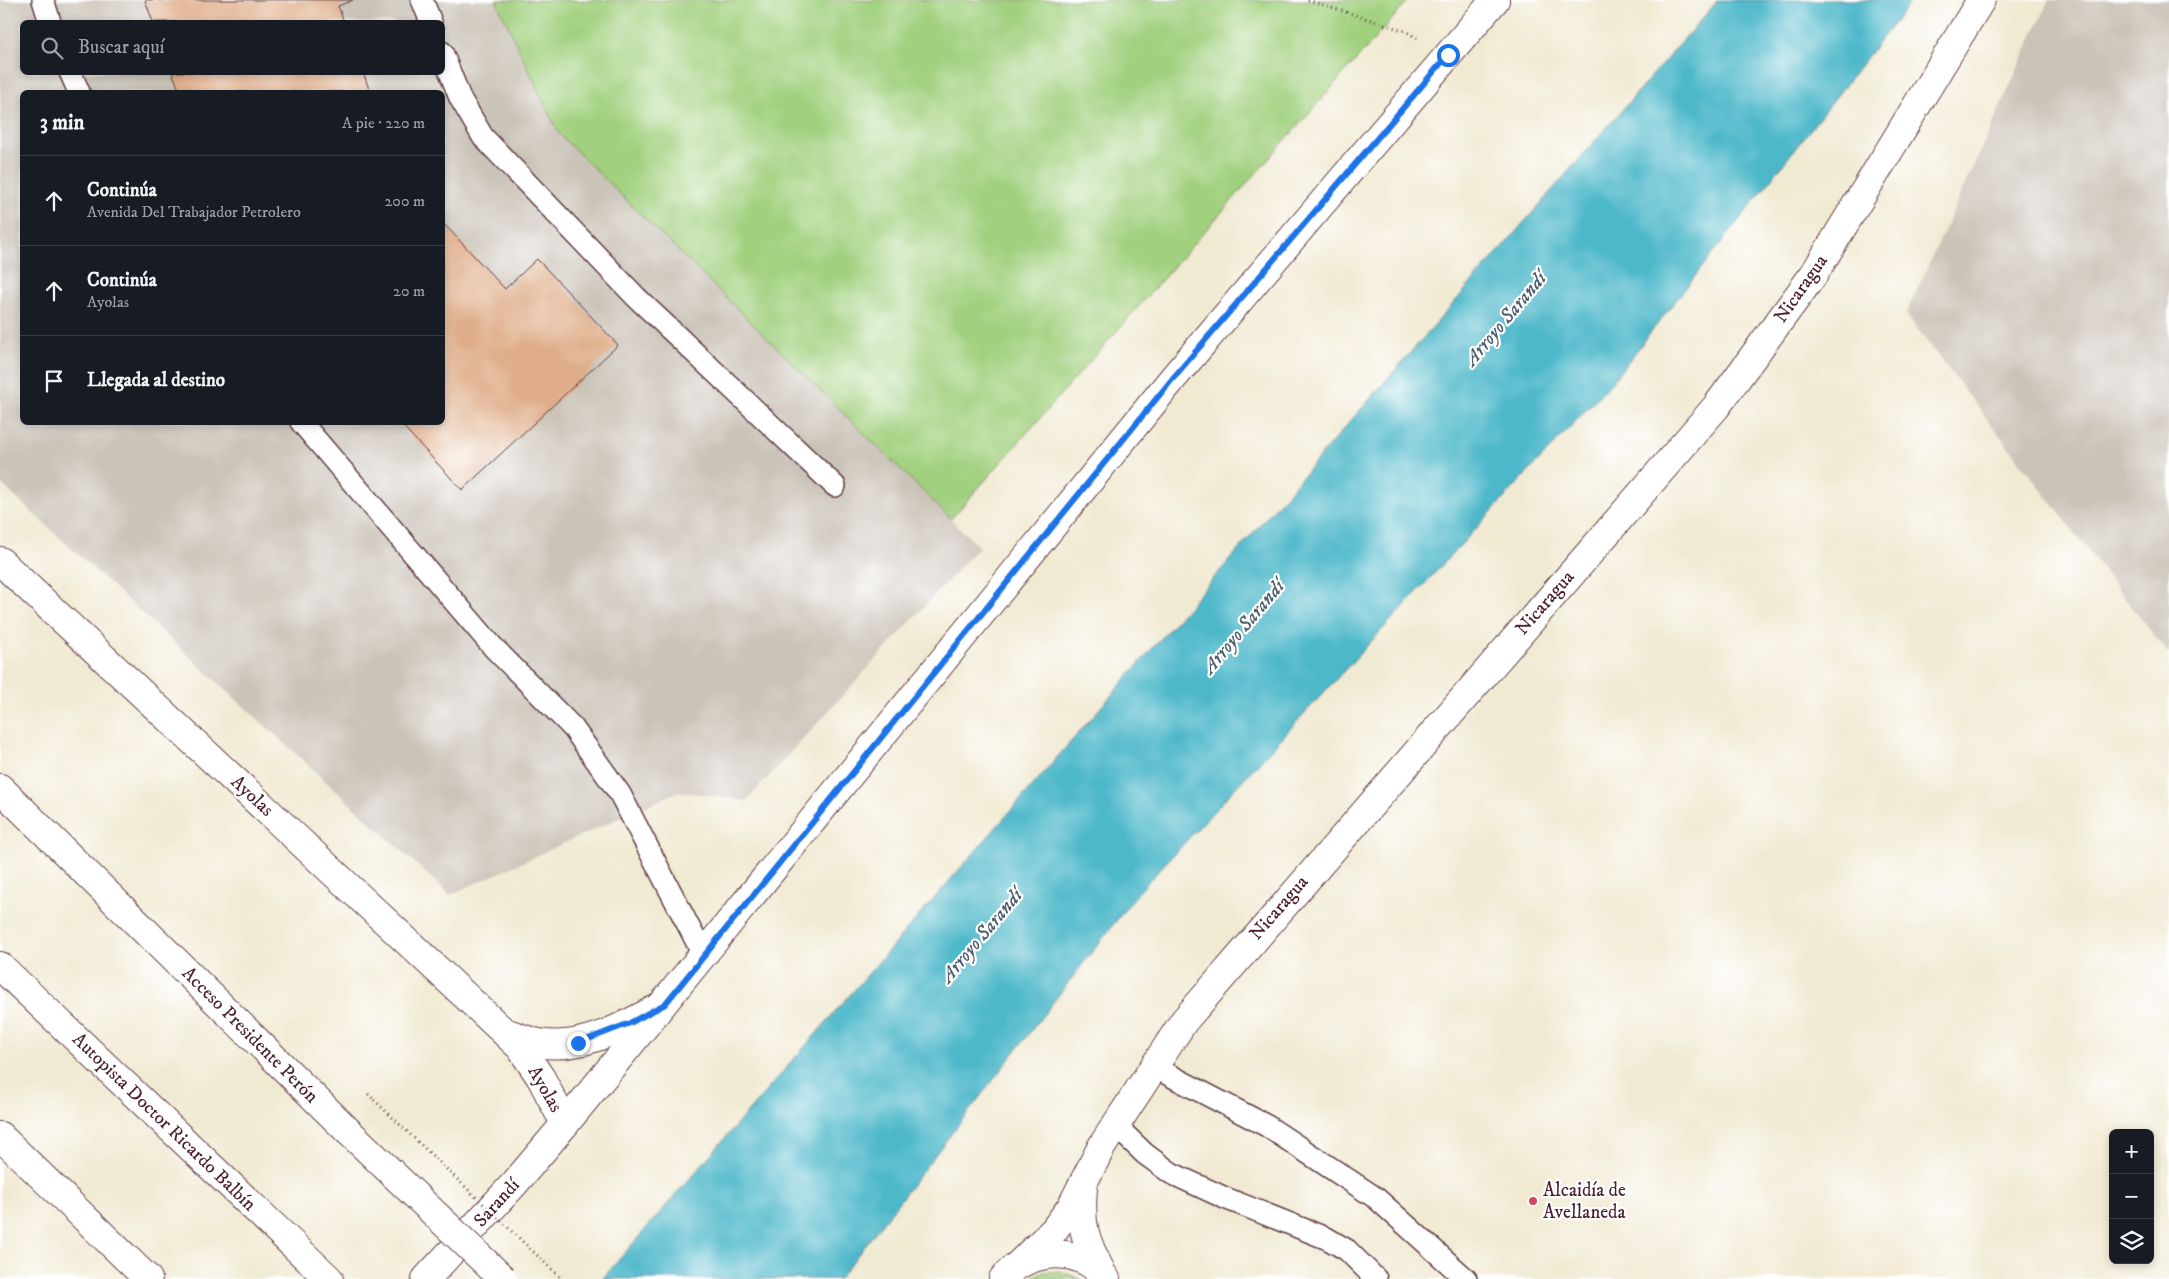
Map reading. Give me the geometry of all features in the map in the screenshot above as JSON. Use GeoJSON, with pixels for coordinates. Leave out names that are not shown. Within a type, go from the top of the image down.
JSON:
{"type":"FeatureCollection","features":[{"type":"Feature","properties":{"kind":"main road","name":"Sarandí"},"geometry":{"type":"LineString","coordinates":[[426,1279],[515,1184],[665,1004],[1174,377],[1495,0]]}},
{"type":"Feature","properties":{"kind":"main road","name":"Nicaragua"},"geometry":{"type":"LineString","coordinates":[[1010,1272],[1054,1230],[1071,1207],[1084,1186],[1115,1125],[1152,1066],[1184,1021],[1241,952],[1716,407],[1814,274],[1981,0]]}},
{"type":"Feature","properties":{"kind":"main road","name":"Ayolas"},"geometry":{"type":"LineString","coordinates":[[0,561],[520,1047],[541,1078],[565,1124]]}},
{"type":"Feature","properties":{"kind":"main road","name":"Acceso Presidente Perón"},"geometry":{"type":"LineString","coordinates":[[0,788],[347,1130],[503,1279]]}},
{"type":"Feature","properties":{"kind":"main road","name":"Autopista Doctor Ricardo Balbín"},"geometry":{"type":"LineString","coordinates":[[0,966],[329,1279]]}},
{"type":"Feature","properties":{"kind":"main road","name":"Ayolas"},"geometry":{"type":"LineString","coordinates":[[504,1032],[540,1043],[578,1043],[630,1023],[665,1004]]}},
{"type":"Feature","properties":{"kind":"main road"},"geometry":{"type":"LineString","coordinates":[[0,1136],[148,1279]]}},
{"type":"Feature","properties":{"kind":"main road","name":"Nicaragua"},"geometry":{"type":"LineString","coordinates":[[1084,1186],[1081,1212],[1084,1235],[1104,1275]]}},
{"type":"Feature","properties":{"kind":"main road"},"geometry":{"type":"LineString","coordinates":[[1010,1272],[1038,1255],[1061,1253],[1082,1259],[1104,1275]]}},
{"type":"Feature","properties":{"kind":"lane"},"geometry":{"type":"LineString","coordinates":[[43,0],[49,20]]}},
{"type":"Feature","properties":{"kind":"lane"},"geometry":{"type":"LineString","coordinates":[[422,0],[430,20]]}},
{"type":"Feature","properties":{"kind":"lane"},"geometry":{"type":"LineString","coordinates":[[445,60],[460,98],[483,137],[636,298],[836,486]]}},
{"type":"Feature","properties":{"kind":"lane"},"geometry":{"type":"LineString","coordinates":[[71,75],[78,90]]}},
{"type":"Feature","properties":{"kind":"lane"},"geometry":{"type":"LineString","coordinates":[[304,425],[493,647],[573,728],[620,794],[704,956]]}},
{"type":"Feature","properties":{"kind":"lane"},"geometry":{"type":"LineString","coordinates":[[1152,1066],[1267,1126],[1376,1198],[1466,1279]]}},
{"type":"Feature","properties":{"kind":"lane"},"geometry":{"type":"LineString","coordinates":[[1115,1125],[1145,1154],[1171,1173],[1225,1198],[1328,1239],[1346,1250],[1376,1279]]}},
{"type":"Feature","properties":{"kind":"path"},"geometry":{"type":"LineString","coordinates":[[1308,0],[1405,31],[1448,55]]}},
{"type":"Feature","properties":{"kind":"path"},"geometry":{"type":"LineString","coordinates":[[368,1094],[562,1279]]}},
{"type":"Feature","properties":{"kind":"shaded area"},"geometry":{"type":"Polygon","coordinates":[[[0,0],[496,0],[559,134],[979,547],[746,801],[679,791],[450,895],[0,483],[0,0]]]}},
{"type":"Feature","properties":{"kind":"shaded area"},"geometry":{"type":"Polygon","coordinates":[[[2049,0],[2169,0],[2169,655],[1906,314],[2049,0]]]}},
{"type":"Feature","properties":{"kind":"green space"},"geometry":{"type":"Polygon","coordinates":[[[496,0],[1409,0],[951,519],[559,134],[496,0]]]}},
{"type":"Feature","properties":{"kind":"green space"},"geometry":{"type":"Polygon","coordinates":[[[1060,1271],[1081,1279],[1029,1279],[1044,1272],[1060,1271]]]}},
{"type":"Feature","properties":{"kind":"water","name":"Arroyo Sarandí"},"geometry":{"type":"Polygon","coordinates":[[[1718,0],[1912,0],[1612,382],[1137,894],[839,1279],[602,1279],[1718,0]]]}},
{"type":"Feature","properties":{"kind":"building"},"geometry":{"type":"Polygon","coordinates":[[[145,0],[353,0],[338,6],[343,20],[152,20],[145,0]]]}},
{"type":"Feature","properties":{"kind":"building"},"geometry":{"type":"Polygon","coordinates":[[[173,75],[364,75],[369,90],[179,90],[173,75]]]}},
{"type":"Feature","properties":{"kind":"building"},"geometry":{"type":"Polygon","coordinates":[[[445,225],[505,289],[537,259],[618,345],[462,490],[402,425],[445,425],[445,225]]]}},
{"type":"Feature","properties":{"kind":"place","name":"Alcaidía de Avellaneda"},"geometry":{"type":"Point","coordinates":[1533,1201]}},
{"type":"Feature","properties":{"kind":"route"},"geometry":{"type":"LineString","coordinates":[[578,1043],[630,1023],[665,1004],[1174,377],[1448,55]]}}]}
